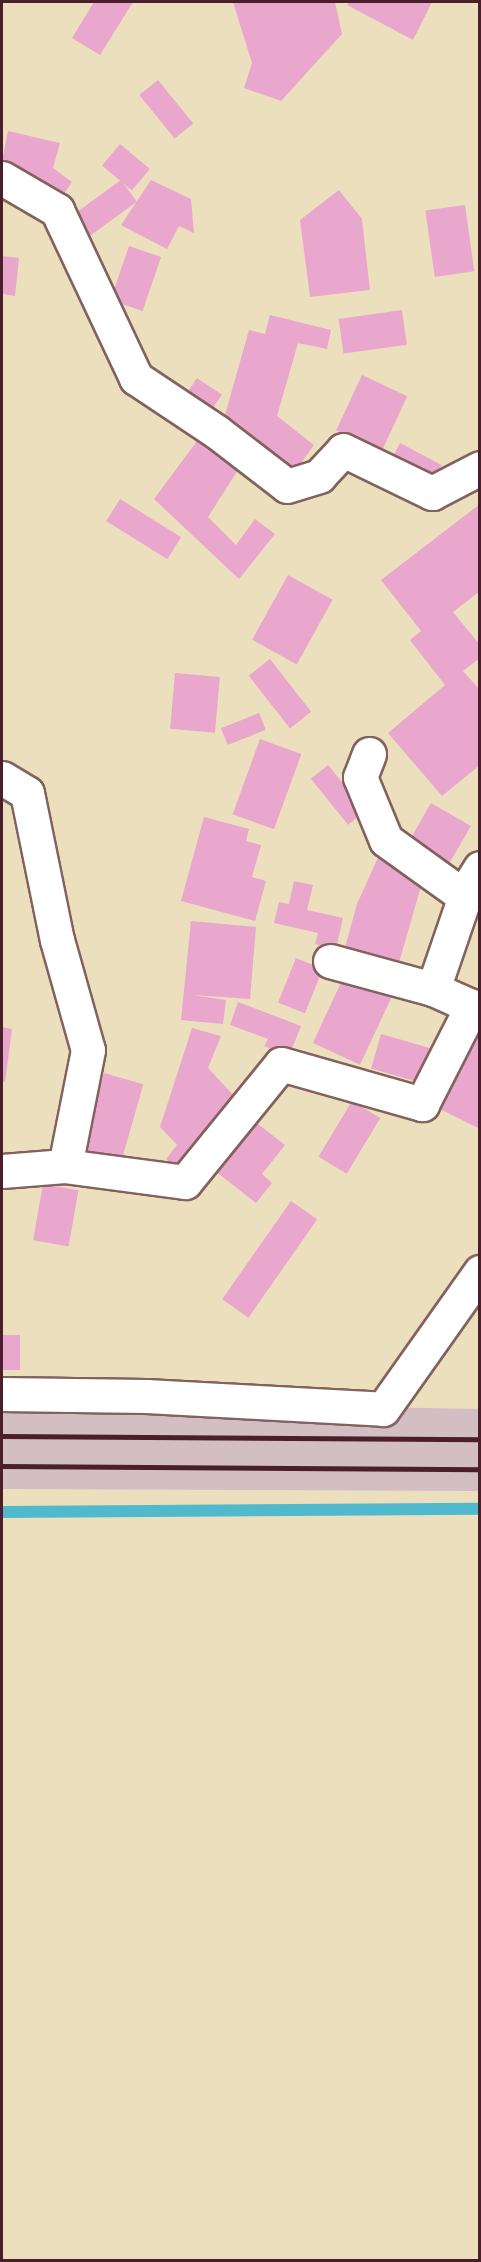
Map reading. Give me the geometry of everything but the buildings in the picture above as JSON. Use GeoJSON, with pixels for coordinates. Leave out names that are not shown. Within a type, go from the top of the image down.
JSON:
{"type":"FeatureCollection","features":[{"type":"Feature","properties":{"kind":"street"},"geometry":{"type":"LineString","coordinates":[[2,178],[57,210],[136,378],[217,432],[287,486],[319,476],[343,450],[432,493],[480,468]]}},
{"type":"Feature","properties":{"kind":"street"},"geometry":{"type":"LineString","coordinates":[[369,754],[360,777],[386,840],[465,897]]}},
{"type":"Feature","properties":{"kind":"street"},"geometry":{"type":"LineString","coordinates":[[2,778],[27,793],[57,940],[88,1050],[65,1166]]}},
{"type":"Feature","properties":{"kind":"street"},"geometry":{"type":"LineString","coordinates":[[433,989],[465,897],[480,868]]}},
{"type":"Feature","properties":{"kind":"street"},"geometry":{"type":"LineString","coordinates":[[2,1170],[65,1166],[185,1182],[281,1064],[422,1104],[476,1008],[433,989],[330,961]]}},
{"type":"Feature","properties":{"kind":"street"},"geometry":{"type":"LineString","coordinates":[[2,1394],[146,1396],[383,1409],[480,1272]]}},
{"type":"Feature","properties":{"kind":"shaded area"},"geometry":{"type":"Polygon","coordinates":[[[2,1402],[479,1409],[479,1491],[2,1489],[2,1402]]]}},
{"type":"Feature","properties":{"kind":"waterway"},"geometry":{"type":"LineString","coordinates":[[2,1512],[480,1509]]}},
{"type":"Feature","properties":{"kind":"railway"},"geometry":{"type":"LineString","coordinates":[[2,1436],[480,1439]]}},
{"type":"Feature","properties":{"kind":"railway"},"geometry":{"type":"LineString","coordinates":[[2,1466],[480,1469]]}}]}
